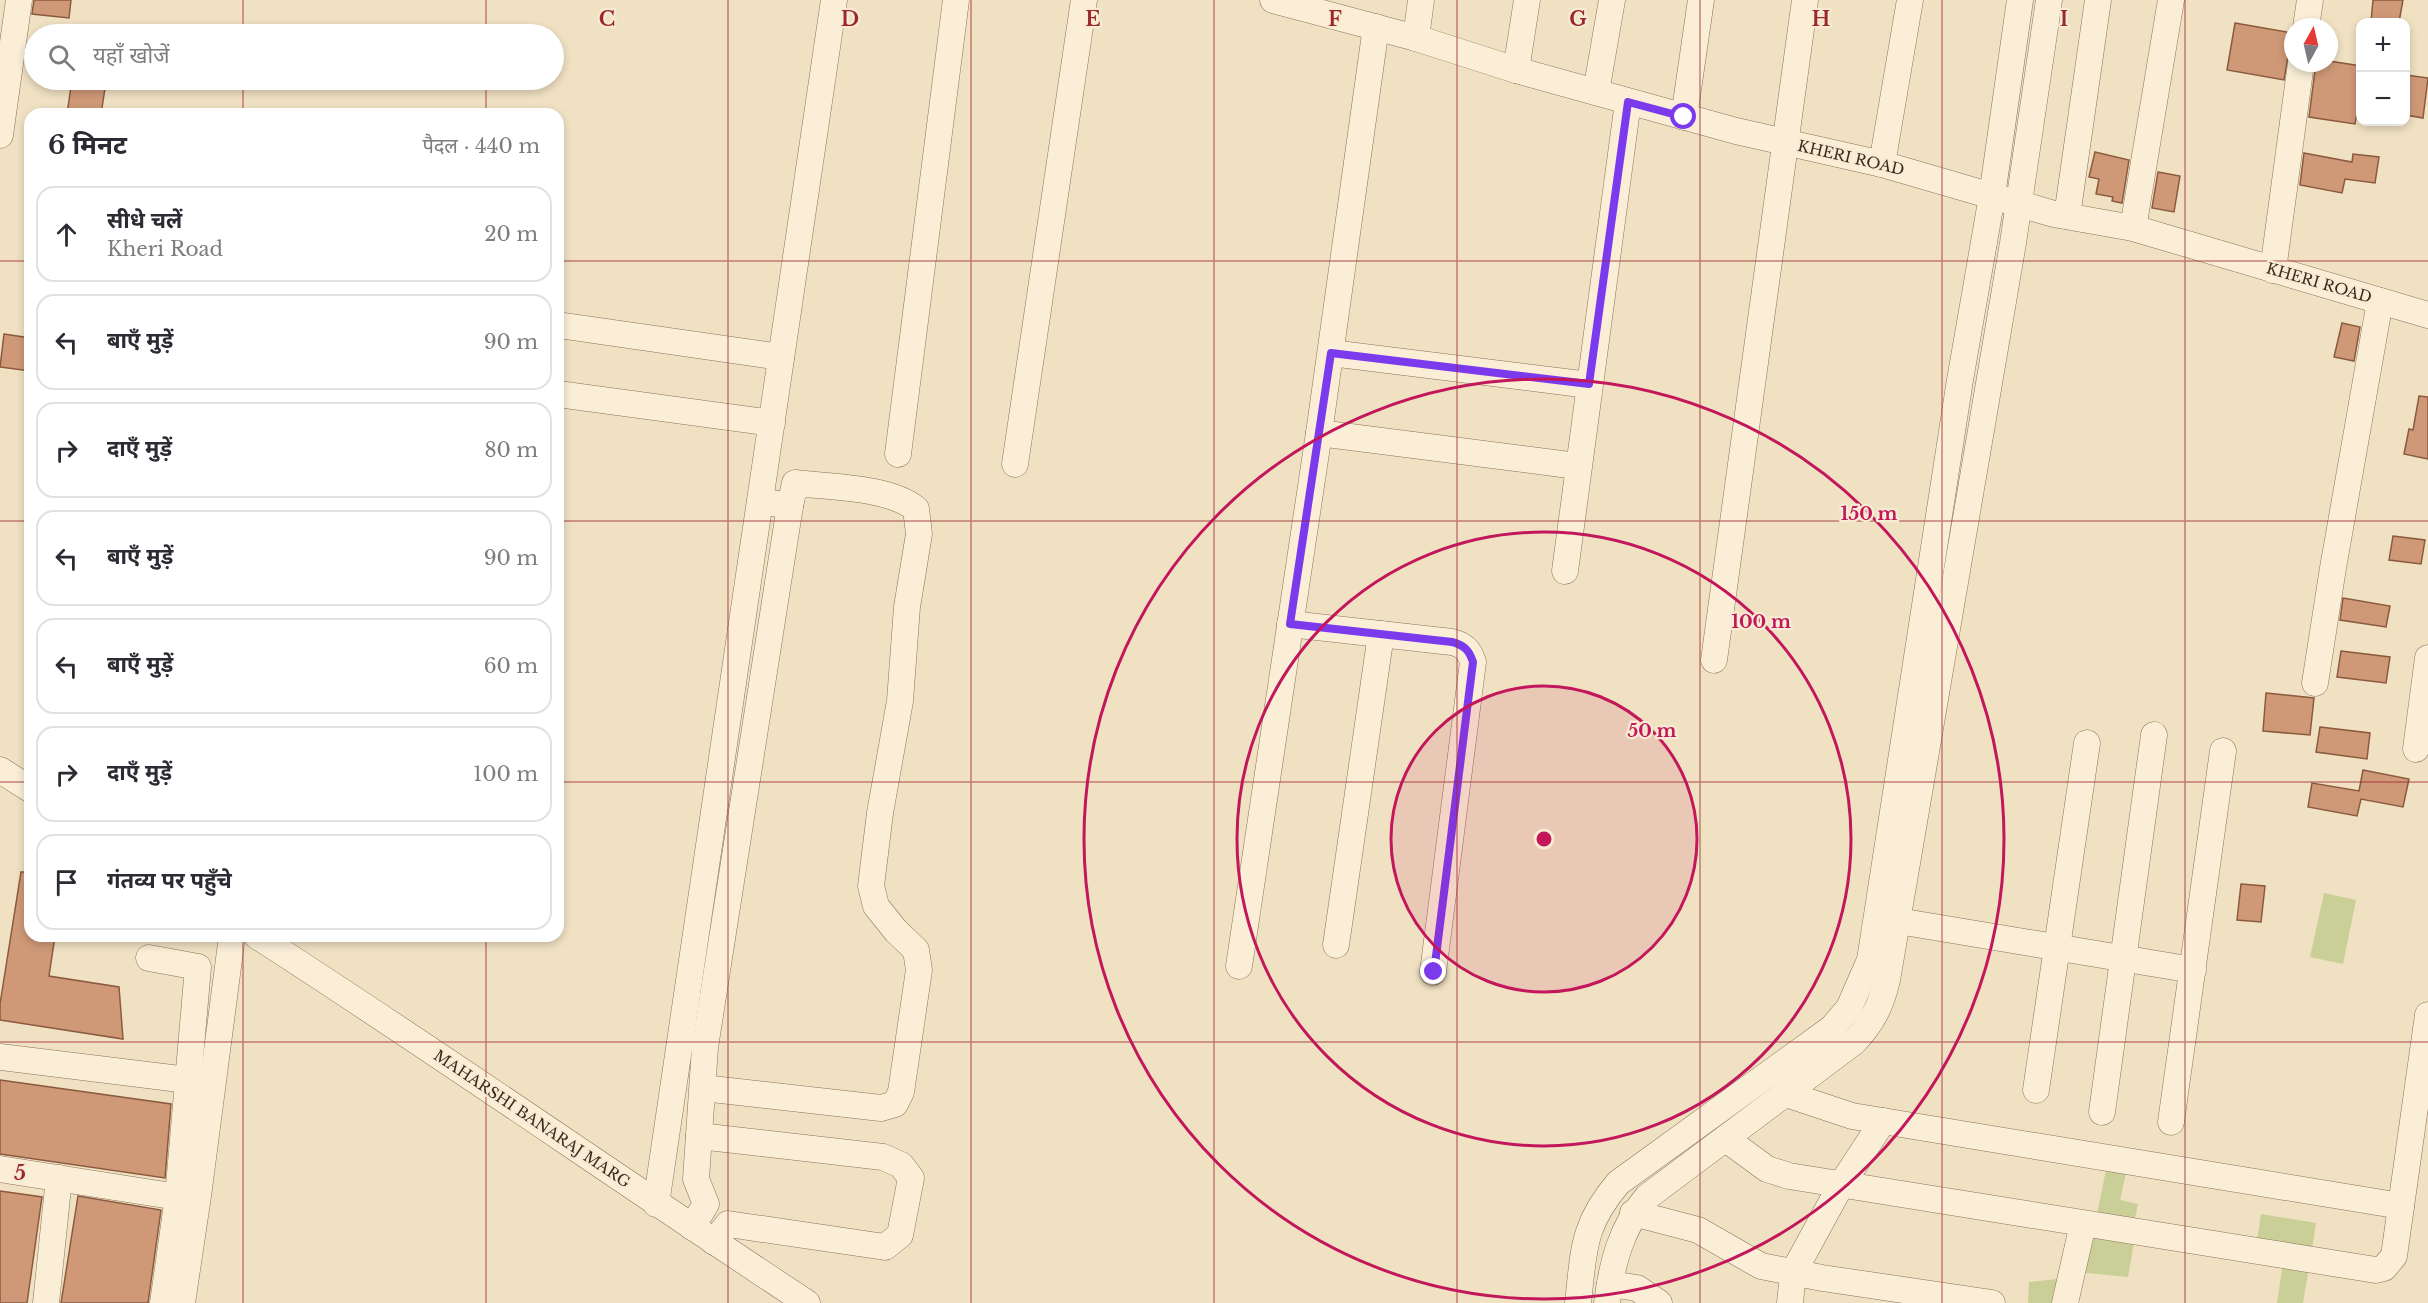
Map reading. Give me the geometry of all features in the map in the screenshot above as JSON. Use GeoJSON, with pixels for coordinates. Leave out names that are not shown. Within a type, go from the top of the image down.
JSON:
{"type":"FeatureCollection","features":[{"type":"Feature","properties":{"kind":"street"},"geometry":{"type":"LineString","coordinates":[[1,118],[19,0]]}},
{"type":"Feature","properties":{"kind":"street"},"geometry":{"type":"LineString","coordinates":[[656,1204],[834,0]]}},
{"type":"Feature","properties":{"kind":"street"},"geometry":{"type":"LineString","coordinates":[[898,454],[956,0]]}},
{"type":"Feature","properties":{"kind":"street"},"geometry":{"type":"LineString","coordinates":[[1015,464],[1084,0]]}},
{"type":"Feature","properties":{"kind":"street","name":"KHERI ROAD"},"geometry":{"type":"LineString","coordinates":[[1273,0],[1318,6],[1377,27],[1516,70],[1684,117],[1882,164],[2067,216],[2133,228],[2428,315]]}},
{"type":"Feature","properties":{"kind":"street"},"geometry":{"type":"LineString","coordinates":[[1416,38],[1421,0]]}},
{"type":"Feature","properties":{"kind":"street"},"geometry":{"type":"LineString","coordinates":[[1516,70],[1527,0]]}},
{"type":"Feature","properties":{"kind":"street"},"geometry":{"type":"LineString","coordinates":[[1596,92],[1612,0]]}},
{"type":"Feature","properties":{"kind":"street"},"geometry":{"type":"LineString","coordinates":[[1684,117],[1701,0]]}},
{"type":"Feature","properties":{"kind":"street"},"geometry":{"type":"LineString","coordinates":[[1714,660],[1805,0]]}},
{"type":"Feature","properties":{"kind":"street"},"geometry":{"type":"LineString","coordinates":[[1882,164],[1910,0]]}},
{"type":"Feature","properties":{"kind":"street"},"geometry":{"type":"LineString","coordinates":[[1578,1303],[1585,1242],[1592,1220],[1602,1202],[1618,1183],[1832,1028],[1849,1008],[1864,977],[1872,949],[1958,392],[1992,196],[2019,0]]}},
{"type":"Feature","properties":{"kind":"street"},"geometry":{"type":"LineString","coordinates":[[1659,1303],[1637,1288],[1608,1293],[1621,1238],[1634,1213],[1647,1197],[1854,1042],[1869,1026],[1881,1005],[1898,921],[2019,204],[2049,0]]}},
{"type":"Feature","properties":{"kind":"street"},"geometry":{"type":"LineString","coordinates":[[2067,216],[2098,0]]}},
{"type":"Feature","properties":{"kind":"street"},"geometry":{"type":"LineString","coordinates":[[2133,228],[2170,0]]}},
{"type":"Feature","properties":{"kind":"street"},"geometry":{"type":"LineString","coordinates":[[2307,18],[2310,0]]}},
{"type":"Feature","properties":{"kind":"street"},"geometry":{"type":"LineString","coordinates":[[1239,966],[1331,353],[1377,27]]}},
{"type":"Feature","properties":{"kind":"street"},"geometry":{"type":"LineString","coordinates":[[2272,270],[2300,72]]}},
{"type":"Feature","properties":{"kind":"street"},"geometry":{"type":"LineString","coordinates":[[1565,571],[1628,102]]}},
{"type":"Feature","properties":{"kind":"street"},"geometry":{"type":"LineString","coordinates":[[2315,683],[2380,301]]}},
{"type":"Feature","properties":{"kind":"street"},"geometry":{"type":"LineString","coordinates":[[564,327],[781,357]]}},
{"type":"Feature","properties":{"kind":"street"},"geometry":{"type":"LineString","coordinates":[[1331,353],[1589,384]]}},
{"type":"Feature","properties":{"kind":"street"},"geometry":{"type":"LineString","coordinates":[[564,395],[772,423]]}},
{"type":"Feature","properties":{"kind":"street"},"geometry":{"type":"LineString","coordinates":[[1319,433],[1578,466]]}},
{"type":"Feature","properties":{"kind":"street"},"geometry":{"type":"LineString","coordinates":[[692,1227],[706,1204],[696,1179],[705,1047],[795,483],[888,494],[906,501],[916,509],[919,534],[907,607],[900,701],[880,813],[871,886],[876,906],[896,932],[916,950],[919,970],[901,1092],[895,1104],[881,1108],[703,1089]]}},
{"type":"Feature","properties":{"kind":"street"},"geometry":{"type":"LineString","coordinates":[[760,501],[791,502]]}},
{"type":"Feature","properties":{"kind":"street"},"geometry":{"type":"LineString","coordinates":[[1290,624],[1462,645],[1470,652],[1473,662],[1434,972]]}},
{"type":"Feature","properties":{"kind":"street"},"geometry":{"type":"LineString","coordinates":[[1336,945],[1381,634]]}},
{"type":"Feature","properties":{"kind":"street"},"geometry":{"type":"LineString","coordinates":[[2416,750],[2428,658]]}},
{"type":"Feature","properties":{"kind":"street"},"geometry":{"type":"LineString","coordinates":[[2102,1112],[2154,735]]}},
{"type":"Feature","properties":{"kind":"street"},"geometry":{"type":"LineString","coordinates":[[2036,1090],[2087,743]]}},
{"type":"Feature","properties":{"kind":"street"},"geometry":{"type":"LineString","coordinates":[[2172,1122],[2223,751]]}},
{"type":"Feature","properties":{"kind":"street"},"geometry":{"type":"LineString","coordinates":[[0,770],[24,785]]}},
{"type":"Feature","properties":{"kind":"street"},"geometry":{"type":"LineString","coordinates":[[1898,921],[2193,970]]}},
{"type":"Feature","properties":{"kind":"street"},"geometry":{"type":"LineString","coordinates":[[182,1303],[231,942]]}},
{"type":"Feature","properties":{"kind":"street","name":"MAHARSHI BANARAJ MARG"},"geometry":{"type":"LineString","coordinates":[[266,942],[373,1011],[656,1204],[807,1303]]}},
{"type":"Feature","properties":{"kind":"street"},"geometry":{"type":"LineString","coordinates":[[149,958],[198,967],[177,1197],[163,1303]]}},
{"type":"Feature","properties":{"kind":"street"},"geometry":{"type":"LineString","coordinates":[[1726,1139],[1767,1169],[1789,1176],[2376,1270],[2384,1268],[2394,1256],[2428,1015]]}},
{"type":"Feature","properties":{"kind":"street"},"geometry":{"type":"LineString","coordinates":[[0,1057],[188,1080]]}},
{"type":"Feature","properties":{"kind":"street"},"geometry":{"type":"LineString","coordinates":[[1786,1094],[1852,1116],[2401,1206]]}},
{"type":"Feature","properties":{"kind":"street"},"geometry":{"type":"LineString","coordinates":[[1790,1303],[1793,1273],[1840,1185],[1883,1121]]}},
{"type":"Feature","properties":{"kind":"street"},"geometry":{"type":"LineString","coordinates":[[699,1136],[883,1157],[901,1165],[911,1178],[900,1235],[885,1247],[728,1224],[714,1242]]}},
{"type":"Feature","properties":{"kind":"street"},"geometry":{"type":"LineString","coordinates":[[0,1169],[177,1197]]}},
{"type":"Feature","properties":{"kind":"street"},"geometry":{"type":"LineString","coordinates":[[46,1303],[59,1178]]}},
{"type":"Feature","properties":{"kind":"street"},"geometry":{"type":"LineString","coordinates":[[1634,1213],[1698,1230],[1761,1266],[1793,1273],[1992,1303]]}},
{"type":"Feature","properties":{"kind":"street"},"geometry":{"type":"LineString","coordinates":[[2065,1303],[2084,1224]]}},
{"type":"Feature","properties":{"kind":"green space"},"geometry":{"type":"Polygon","coordinates":[[[2324,893],[2356,900],[2343,964],[2310,957],[2324,893]]]}},
{"type":"Feature","properties":{"kind":"green space"},"geometry":{"type":"Polygon","coordinates":[[[2109,1156],[2129,1160],[2120,1200],[2138,1204],[2131,1236],[2094,1228],[2109,1156]]]}},
{"type":"Feature","properties":{"kind":"green space"},"geometry":{"type":"Polygon","coordinates":[[[2261,1214],[2316,1223],[2310,1262],[2255,1254],[2261,1214]]]}},
{"type":"Feature","properties":{"kind":"green space"},"geometry":{"type":"Polygon","coordinates":[[[2069,1230],[2134,1242],[2128,1277],[2067,1271],[2056,1303],[2028,1303],[2029,1282],[2057,1279],[2069,1230]]]}},
{"type":"Feature","properties":{"kind":"green space"},"geometry":{"type":"Polygon","coordinates":[[[2283,1263],[2309,1267],[2303,1303],[2277,1303],[2283,1263]]]}},
{"type":"Feature","properties":{"kind":"building"},"geometry":{"type":"Polygon","coordinates":[[[34,0],[71,0],[69,18],[32,14],[34,0]]]}},
{"type":"Feature","properties":{"kind":"building"},"geometry":{"type":"Polygon","coordinates":[[[2373,0],[2403,0],[2400,18],[2371,18],[2373,0]]]}},
{"type":"Feature","properties":{"kind":"building"},"geometry":{"type":"Polygon","coordinates":[[[2235,23],[2284,32],[2284,80],[2227,70],[2235,23]]]}},
{"type":"Feature","properties":{"kind":"building"},"geometry":{"type":"Polygon","coordinates":[[[2338,62],[2356,65],[2355,124],[2309,117],[2315,72],[2338,72],[2338,62]]]}},
{"type":"Feature","properties":{"kind":"building"},"geometry":{"type":"Polygon","coordinates":[[[2410,76],[2428,78],[2423,118],[2410,116],[2410,76]]]}},
{"type":"Feature","properties":{"kind":"building"},"geometry":{"type":"Polygon","coordinates":[[[71,90],[105,90],[102,108],[68,108],[71,90]]]}},
{"type":"Feature","properties":{"kind":"building"},"geometry":{"type":"Polygon","coordinates":[[[2095,152],[2129,160],[2122,203],[2112,201],[2113,197],[2096,194],[2099,179],[2089,177],[2095,152]]]}},
{"type":"Feature","properties":{"kind":"building"},"geometry":{"type":"Polygon","coordinates":[[[2304,153],[2352,162],[2353,154],[2379,157],[2375,183],[2345,179],[2342,193],[2300,185],[2304,153]]]}},
{"type":"Feature","properties":{"kind":"building"},"geometry":{"type":"Polygon","coordinates":[[[2158,172],[2180,176],[2174,212],[2152,208],[2158,172]]]}},
{"type":"Feature","properties":{"kind":"building"},"geometry":{"type":"Polygon","coordinates":[[[2342,323],[2360,327],[2354,361],[2334,357],[2342,323]]]}},
{"type":"Feature","properties":{"kind":"building"},"geometry":{"type":"Polygon","coordinates":[[[4,334],[24,337],[24,370],[0,367],[4,334]]]}},
{"type":"Feature","properties":{"kind":"building"},"geometry":{"type":"Polygon","coordinates":[[[2419,396],[2428,397],[2428,459],[2404,454],[2409,429],[2413,430],[2419,396]]]}},
{"type":"Feature","properties":{"kind":"building"},"geometry":{"type":"Polygon","coordinates":[[[2393,536],[2425,540],[2421,564],[2389,560],[2393,536]]]}},
{"type":"Feature","properties":{"kind":"building"},"geometry":{"type":"Polygon","coordinates":[[[2343,598],[2390,606],[2386,627],[2340,620],[2343,598]]]}},
{"type":"Feature","properties":{"kind":"building"},"geometry":{"type":"Polygon","coordinates":[[[2341,651],[2390,657],[2386,683],[2337,677],[2341,651]]]}},
{"type":"Feature","properties":{"kind":"building"},"geometry":{"type":"Polygon","coordinates":[[[2266,693],[2314,698],[2310,735],[2263,731],[2266,693]]]}},
{"type":"Feature","properties":{"kind":"building"},"geometry":{"type":"Polygon","coordinates":[[[2320,727],[2370,733],[2367,759],[2316,752],[2320,727]]]}},
{"type":"Feature","properties":{"kind":"building"},"geometry":{"type":"Polygon","coordinates":[[[2363,770],[2409,779],[2403,807],[2361,799],[2357,816],[2308,807],[2312,783],[2359,791],[2363,770]]]}},
{"type":"Feature","properties":{"kind":"building"},"geometry":{"type":"Polygon","coordinates":[[[21,872],[24,872],[24,942],[54,942],[49,976],[119,987],[123,1039],[0,1020],[0,1004],[21,872]]]}},
{"type":"Feature","properties":{"kind":"building"},"geometry":{"type":"Polygon","coordinates":[[[2241,884],[2265,886],[2261,922],[2237,920],[2241,884]]]}},
{"type":"Feature","properties":{"kind":"building"},"geometry":{"type":"Polygon","coordinates":[[[0,1080],[171,1104],[165,1178],[0,1154],[0,1080]]]}},
{"type":"Feature","properties":{"kind":"building"},"geometry":{"type":"Polygon","coordinates":[[[0,1191],[42,1197],[27,1303],[0,1303],[0,1191]]]}},
{"type":"Feature","properties":{"kind":"building"},"geometry":{"type":"Polygon","coordinates":[[[78,1196],[161,1210],[148,1303],[61,1303],[78,1196]]]}},
{"type":"Feature","properties":{"kind":"route"},"geometry":{"type":"LineString","coordinates":[[1434,972],[1473,662],[1470,652],[1462,645],[1452,642],[1290,624],[1331,353],[1589,384],[1628,102],[1684,117]]}}]}
